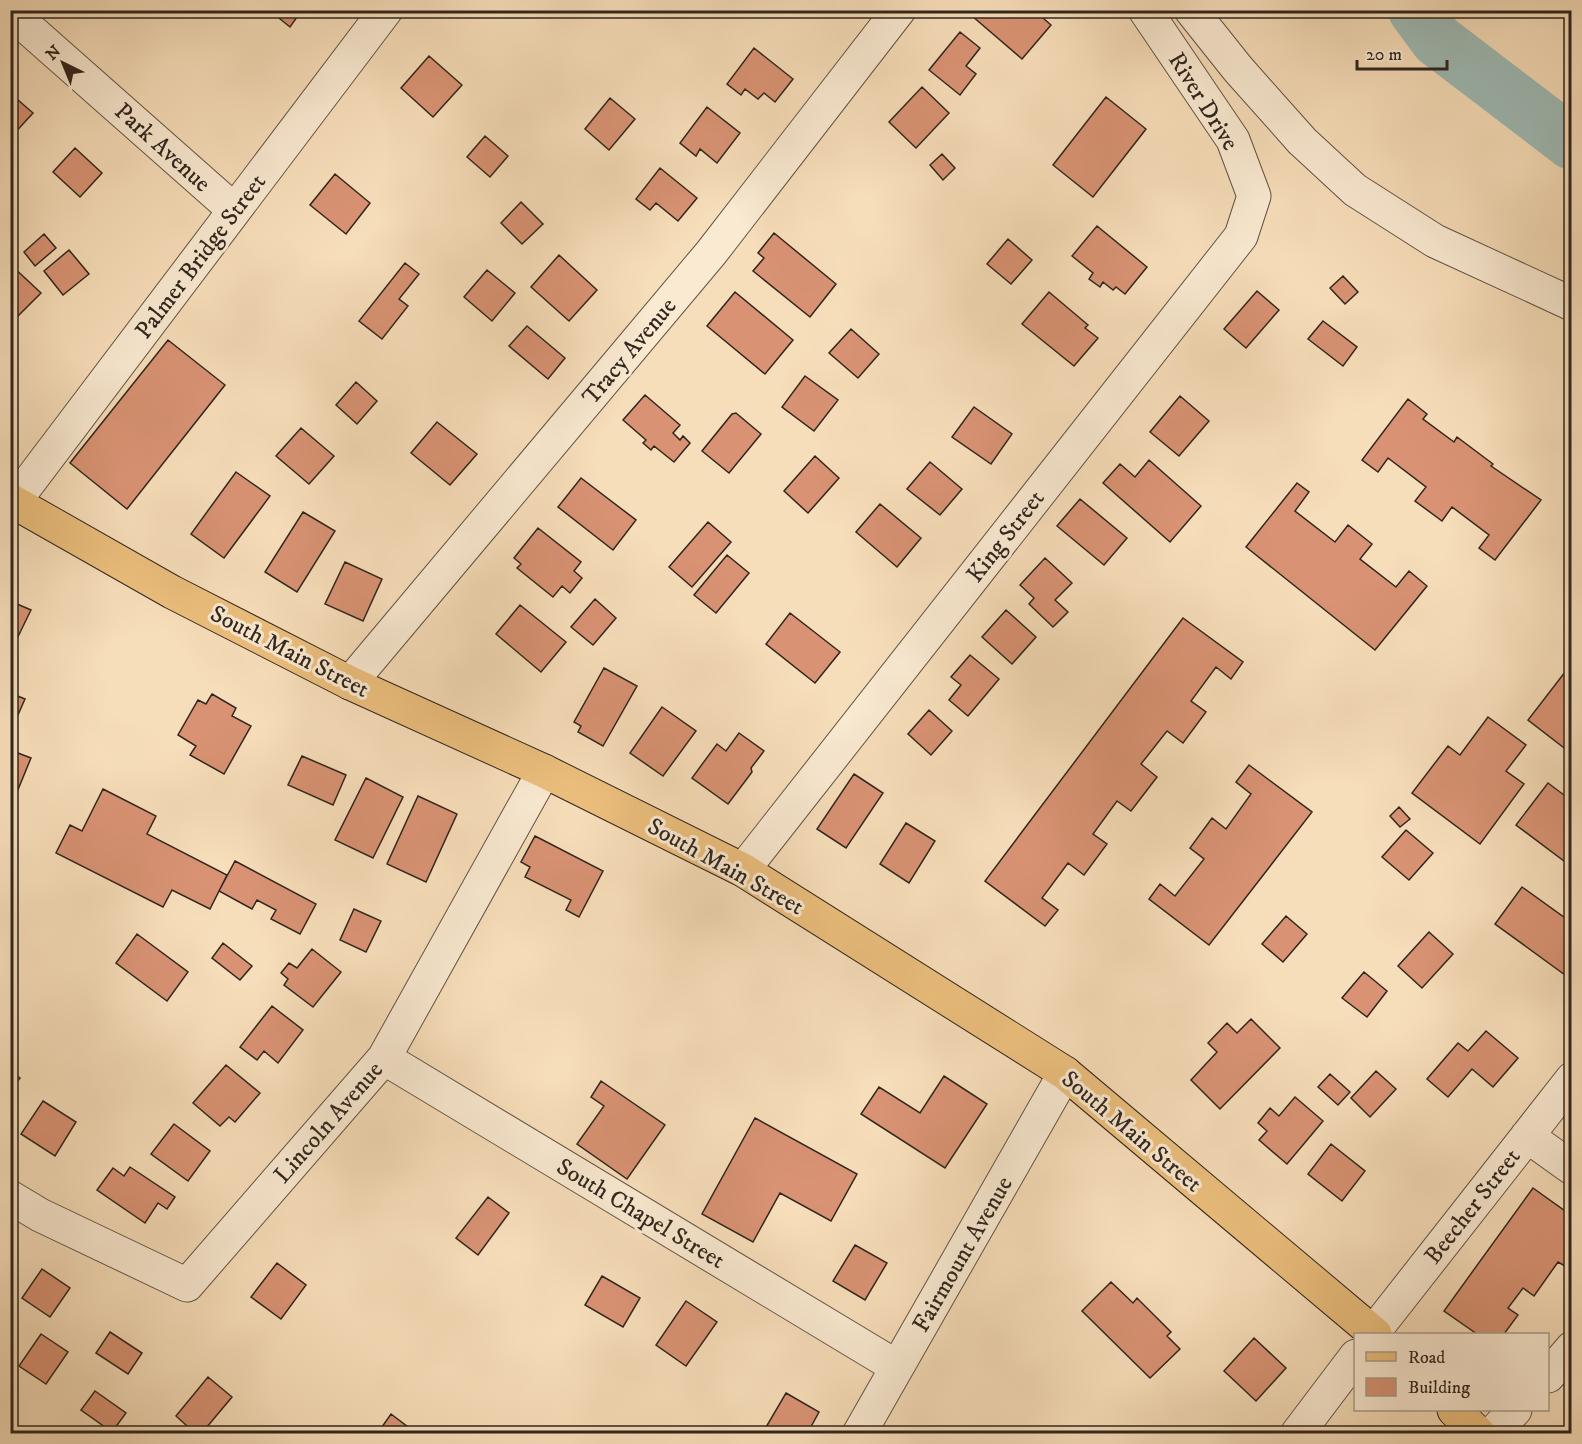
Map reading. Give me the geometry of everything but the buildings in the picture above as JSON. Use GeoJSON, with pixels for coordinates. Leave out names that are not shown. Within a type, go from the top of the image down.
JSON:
{"type":"FeatureCollection","features":[{"type":"Feature","properties":{"kind":"main road","name":"South Main Street"},"geometry":{"type":"LineString","coordinates":[[12,501],[172,592],[350,683],[544,771],[743,870],[1065,1073],[1361,1333]]}},
{"type":"Feature","properties":{"kind":"main road"},"geometry":{"type":"LineString","coordinates":[[1455,1411],[1479,1434]]}},
{"type":"Feature","properties":{"kind":"street","name":"Palmer Bridge Street"},"geometry":{"type":"LineString","coordinates":[[12,501],[386,10]]}},
{"type":"Feature","properties":{"kind":"street","name":"Tracy Avenue"},"geometry":{"type":"LineString","coordinates":[[350,683],[711,253],[899,10]]}},
{"type":"Feature","properties":{"kind":"street","name":"River Drive"},"geometry":{"type":"LineString","coordinates":[[1145,10],[1233,140],[1254,196]]}},
{"type":"Feature","properties":{"kind":"street"},"geometry":{"type":"LineString","coordinates":[[1191,10],[1238,69],[1302,141],[1355,190],[1435,241],[1572,304]]}},
{"type":"Feature","properties":{"kind":"street","name":"Park Avenue"},"geometry":{"type":"LineString","coordinates":[[10,12],[234,210]]}},
{"type":"Feature","properties":{"kind":"street","name":"King Street"},"geometry":{"type":"LineString","coordinates":[[743,870],[1241,236],[1254,196]]}},
{"type":"Feature","properties":{"kind":"street","name":"Lincoln Avenue"},"geometry":{"type":"LineString","coordinates":[[10,1197],[40,1215],[186,1286],[384,1058],[544,771]]}},
{"type":"Feature","properties":{"kind":"street","name":"South Chapel Street"},"geometry":{"type":"LineString","coordinates":[[384,1058],[897,1367]]}},
{"type":"Feature","properties":{"kind":"street","name":"Fairmount Avenue"},"geometry":{"type":"LineString","coordinates":[[859,1434],[1065,1073]]}},
{"type":"Feature","properties":{"kind":"street","name":"Beecher Street"},"geometry":{"type":"LineString","coordinates":[[1374,1333],[1572,1079]]}},
{"type":"Feature","properties":{"kind":"street"},"geometry":{"type":"LineString","coordinates":[[1527,1136],[1572,1168]]}},
{"type":"Feature","properties":{"kind":"street"},"geometry":{"type":"LineString","coordinates":[[1549,1375],[1572,1348]]}},
{"type":"Feature","properties":{"kind":"street","name":"Beecher Street"},"geometry":{"type":"LineString","coordinates":[[1297,1434],[1354,1360]]}},
{"type":"Feature","properties":{"kind":"street"},"geometry":{"type":"LineString","coordinates":[[1492,1434],[1514,1411]]}},
{"type":"Feature","properties":{"kind":"waterway"},"geometry":{"type":"LineString","coordinates":[[1415,10],[1437,40],[1572,143]]}}]}
